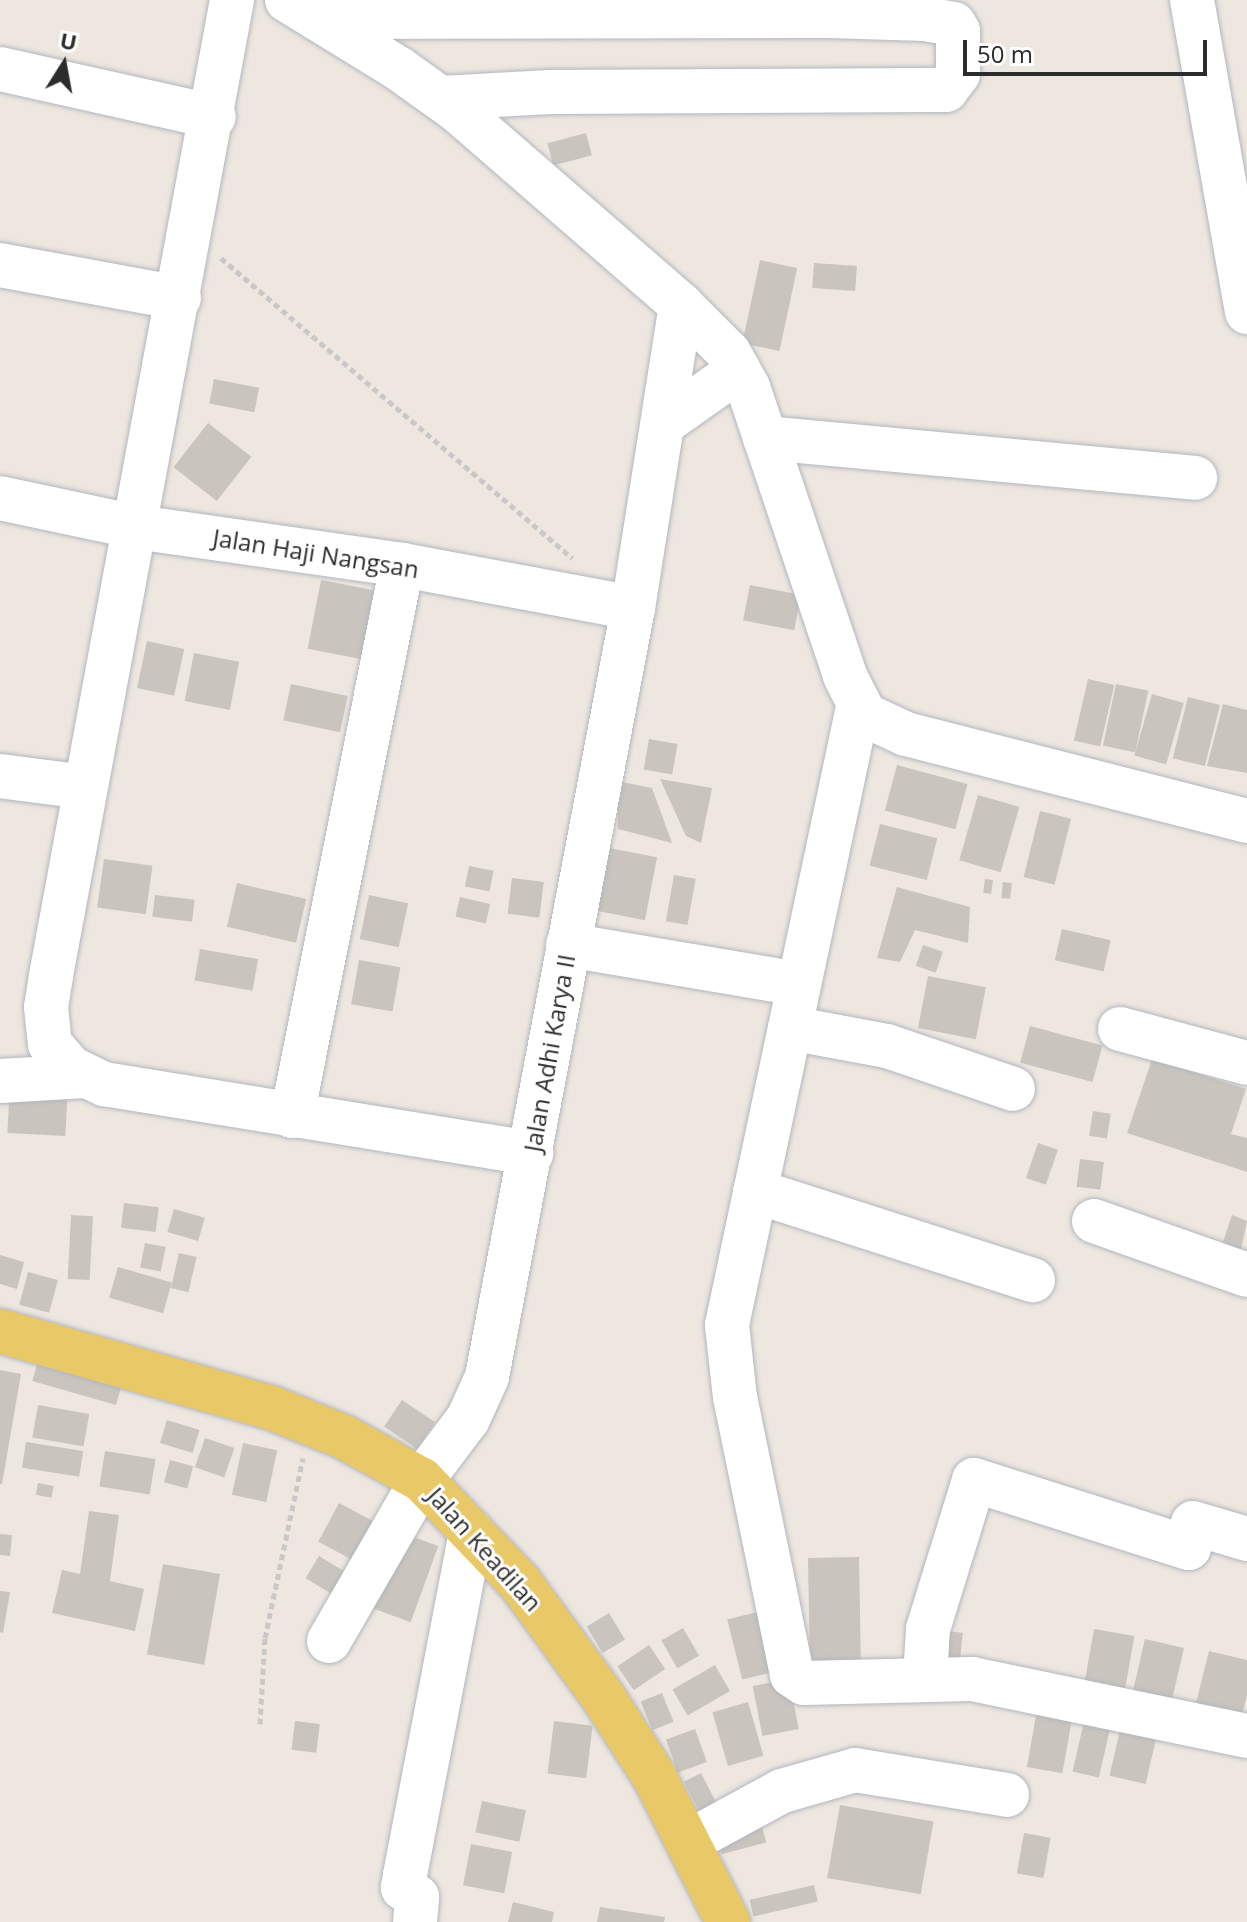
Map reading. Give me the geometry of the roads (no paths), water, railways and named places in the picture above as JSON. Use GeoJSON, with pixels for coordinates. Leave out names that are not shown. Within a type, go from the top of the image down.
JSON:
{"type":"FeatureCollection","features":[{"type":"Feature","properties":{"kind":"main road","name":"Jalan Keadilan"},"geometry":{"type":"LineString","coordinates":[[0,1331],[311,1422],[422,1480],[520,1583],[603,1697],[654,1776],[728,1922]]}},
{"type":"Feature","properties":{"kind":"street"},"geometry":{"type":"LineString","coordinates":[[232,0],[214,117],[85,787],[46,1007],[46,1029],[57,1058],[104,1084],[531,1153]]}},
{"type":"Feature","properties":{"kind":"street"},"geometry":{"type":"LineString","coordinates":[[1192,0],[1247,312]]}},
{"type":"Feature","properties":{"kind":"street"},"geometry":{"type":"LineString","coordinates":[[301,8],[925,19],[954,24],[958,31],[958,74],[946,90],[550,92],[440,98]]}},
{"type":"Feature","properties":{"kind":"street"},"geometry":{"type":"LineString","coordinates":[[301,8],[440,98],[681,305],[739,370],[858,707],[730,1300],[727,1351],[792,1675],[804,1683],[925,1677],[1008,1685],[1247,1736]]}},
{"type":"Feature","properties":{"kind":"street"},"geometry":{"type":"LineString","coordinates":[[0,69],[214,117]]}},
{"type":"Feature","properties":{"kind":"street"},"geometry":{"type":"LineString","coordinates":[[0,265],[179,298]]}},
{"type":"Feature","properties":{"kind":"street","name":"Jalan Adhi Karya II"},"geometry":{"type":"LineString","coordinates":[[329,1641],[422,1480],[482,1394],[531,1153],[633,608],[665,422],[681,305]]}},
{"type":"Feature","properties":{"kind":"street"},"geometry":{"type":"LineString","coordinates":[[665,422],[739,370]]}},
{"type":"Feature","properties":{"kind":"street"},"geometry":{"type":"LineString","coordinates":[[765,438],[1195,478]]}},
{"type":"Feature","properties":{"kind":"street","name":"Jalan Haji Nangsan"},"geometry":{"type":"LineString","coordinates":[[0,498],[136,527],[402,565],[633,608]]}},
{"type":"Feature","properties":{"kind":"street"},"geometry":{"type":"LineString","coordinates":[[292,1116],[402,565]]}},
{"type":"Feature","properties":{"kind":"street"},"geometry":{"type":"LineString","coordinates":[[858,707],[888,729],[1247,821]]}},
{"type":"Feature","properties":{"kind":"street"},"geometry":{"type":"LineString","coordinates":[[0,776],[85,787]]}},
{"type":"Feature","properties":{"kind":"street"},"geometry":{"type":"LineString","coordinates":[[568,945],[798,984]]}},
{"type":"Feature","properties":{"kind":"street"},"geometry":{"type":"LineString","coordinates":[[790,1028],[887,1046],[1013,1089]]}},
{"type":"Feature","properties":{"kind":"street"},"geometry":{"type":"LineString","coordinates":[[1120,1029],[1247,1063]]}},
{"type":"Feature","properties":{"kind":"street"},"geometry":{"type":"LineString","coordinates":[[0,1081],[86,1076]]}},
{"type":"Feature","properties":{"kind":"street"},"geometry":{"type":"LineString","coordinates":[[755,1191],[1033,1280]]}},
{"type":"Feature","properties":{"kind":"street"},"geometry":{"type":"LineString","coordinates":[[1094,1221],[1247,1275]]}},
{"type":"Feature","properties":{"kind":"street"},"geometry":{"type":"LineString","coordinates":[[925,1677],[928,1629],[974,1480],[1189,1548],[1193,1523],[1247,1539]]}},
{"type":"Feature","properties":{"kind":"street"},"geometry":{"type":"LineString","coordinates":[[415,1922],[417,1897],[403,1888],[471,1531]]}},
{"type":"Feature","properties":{"kind":"street"},"geometry":{"type":"LineString","coordinates":[[688,1842],[782,1791],[855,1770],[1007,1795]]}}]}
